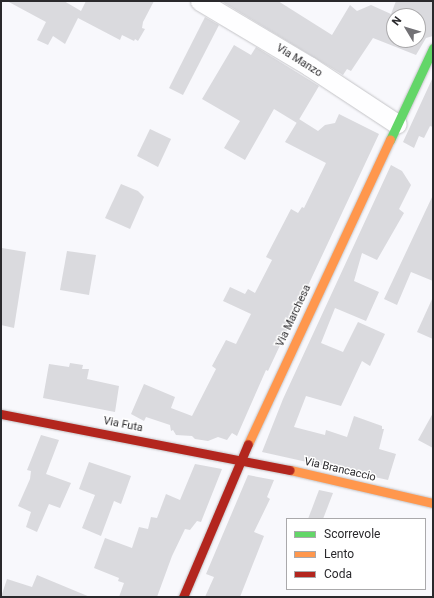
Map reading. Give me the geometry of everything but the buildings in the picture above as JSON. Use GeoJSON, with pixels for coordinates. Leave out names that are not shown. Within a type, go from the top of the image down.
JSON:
{"type":"FeatureCollection","features":[{"type":"Feature","properties":{"kind":"street","name":"Via Manzo"},"geometry":{"type":"LineString","coordinates":[[200,1],[309,66],[397,124]]}},
{"type":"Feature","properties":{"kind":"street","name":"Via Marchesa"},"geometry":{"type":"LineString","coordinates":[[183,597],[240,462],[315,298],[433,48]]}},
{"type":"Feature","properties":{"kind":"street","name":"Via Futa"},"geometry":{"type":"LineString","coordinates":[[1,414],[240,462]]}},
{"type":"Feature","properties":{"kind":"street","name":"Via Brancaccio"},"geometry":{"type":"LineString","coordinates":[[240,462],[275,467],[433,503]]}},
{"type":"Feature","properties":{"kind":"traffic: fast"},"geometry":{"type":"LineString","coordinates":[[390,140],[433,48]]}},
{"type":"Feature","properties":{"kind":"traffic: slow"},"geometry":{"type":"LineString","coordinates":[[248,444],[390,140]]}},
{"type":"Feature","properties":{"kind":"traffic: slow"},"geometry":{"type":"LineString","coordinates":[[290,470],[433,503]]}},
{"type":"Feature","properties":{"kind":"traffic: jam"},"geometry":{"type":"LineString","coordinates":[[1,414],[290,470]]}},
{"type":"Feature","properties":{"kind":"traffic: jam"},"geometry":{"type":"LineString","coordinates":[[183,597],[248,444]]}}]}
